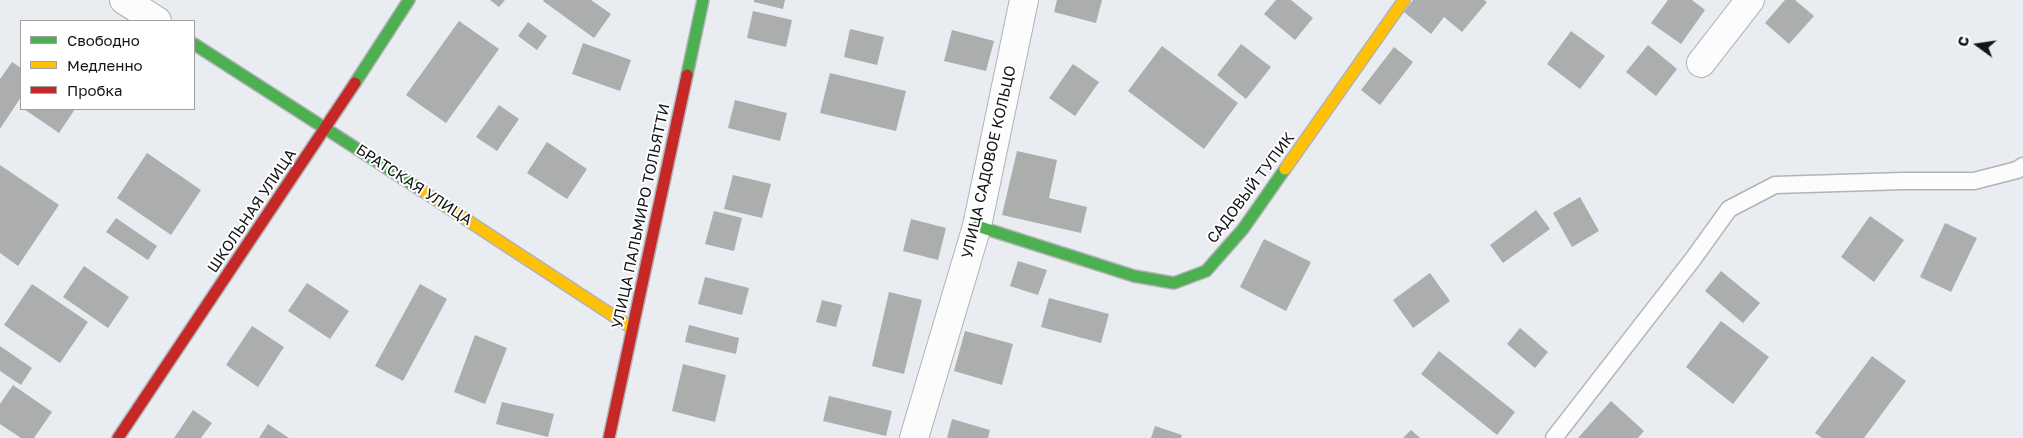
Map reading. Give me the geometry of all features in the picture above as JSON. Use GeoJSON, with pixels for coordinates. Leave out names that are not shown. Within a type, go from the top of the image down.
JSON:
{"type":"FeatureCollection","features":[{"type":"Feature","properties":{"kind":"street"},"geometry":{"type":"LineString","coordinates":[[124,0],[156,20]]}},
{"type":"Feature","properties":{"kind":"street","name":"ШКОЛЬНАЯ УЛИЦА"},"geometry":{"type":"LineString","coordinates":[[118,438],[409,0]]}},
{"type":"Feature","properties":{"kind":"street","name":"УЛИЦА ПАЛЬМИРО ТОЛЬЯТТИ"},"geometry":{"type":"LineString","coordinates":[[609,438],[703,0]]}},
{"type":"Feature","properties":{"kind":"street","name":"УЛИЦА САДОВОЕ КОЛЬЦО"},"geometry":{"type":"LineString","coordinates":[[914,438],[978,226],[1024,0]]}},
{"type":"Feature","properties":{"kind":"street","name":"САДОВЫЙ ТУПИК"},"geometry":{"type":"LineString","coordinates":[[978,226],[1134,276],[1174,283],[1206,271],[1243,229],[1404,0]]}},
{"type":"Feature","properties":{"kind":"street"},"geometry":{"type":"LineString","coordinates":[[1701,63],[1750,0]]}},
{"type":"Feature","properties":{"kind":"street","name":"БРАТСКАЯ УЛИЦА"},"geometry":{"type":"LineString","coordinates":[[195,45],[326,127],[632,328]]}},
{"type":"Feature","properties":{"kind":"lane"},"geometry":{"type":"LineString","coordinates":[[1554,438],[1693,260],[1729,209],[1775,185],[1974,181],[2017,170],[2023,166]]}},
{"type":"Feature","properties":{"kind":"building"},"geometry":{"type":"Polygon","coordinates":[[[490,0],[505,0],[499,7],[490,0]]]}},
{"type":"Feature","properties":{"kind":"building"},"geometry":{"type":"Polygon","coordinates":[[[544,0],[591,0],[611,14],[594,38],[544,0]]]}},
{"type":"Feature","properties":{"kind":"building"},"geometry":{"type":"Polygon","coordinates":[[[754,0],[785,0],[783,9],[754,2],[754,0]]]}},
{"type":"Feature","properties":{"kind":"building"},"geometry":{"type":"Polygon","coordinates":[[[1057,0],[1102,0],[1096,23],[1054,12],[1057,0]]]}},
{"type":"Feature","properties":{"kind":"building"},"geometry":{"type":"Polygon","coordinates":[[[1276,0],[1291,0],[1313,18],[1295,40],[1264,14],[1276,0]]]}},
{"type":"Feature","properties":{"kind":"building"},"geometry":{"type":"Polygon","coordinates":[[[1413,0],[1484,0],[1487,2],[1462,32],[1444,17],[1431,34],[1404,12],[1413,0]]]}},
{"type":"Feature","properties":{"kind":"building"},"geometry":{"type":"Polygon","coordinates":[[[1668,0],[1692,0],[1705,10],[1681,44],[1651,23],[1668,0]]]}},
{"type":"Feature","properties":{"kind":"building"},"geometry":{"type":"Polygon","coordinates":[[[1785,0],[1795,0],[1814,16],[1789,44],[1765,23],[1785,0]]]}},
{"type":"Feature","properties":{"kind":"building"},"geometry":{"type":"Polygon","coordinates":[[[753,11],[792,20],[786,47],[747,38],[753,11]]]}},
{"type":"Feature","properties":{"kind":"building"},"geometry":{"type":"Polygon","coordinates":[[[459,21],[499,49],[446,123],[406,95],[459,21]]]}},
{"type":"Feature","properties":{"kind":"building"},"geometry":{"type":"Polygon","coordinates":[[[528,22],[547,36],[537,50],[518,36],[528,22]]]}},
{"type":"Feature","properties":{"kind":"building"},"geometry":{"type":"Polygon","coordinates":[[[850,29],[884,37],[877,65],[844,57],[850,29]]]}},
{"type":"Feature","properties":{"kind":"building"},"geometry":{"type":"Polygon","coordinates":[[[952,30],[994,41],[986,71],[944,61],[952,30]]]}},
{"type":"Feature","properties":{"kind":"building"},"geometry":{"type":"Polygon","coordinates":[[[1571,31],[1605,56],[1580,89],[1547,64],[1571,31]]]}},
{"type":"Feature","properties":{"kind":"building"},"geometry":{"type":"Polygon","coordinates":[[[583,43],[631,60],[620,91],[572,74],[583,43]]]}},
{"type":"Feature","properties":{"kind":"building"},"geometry":{"type":"Polygon","coordinates":[[[1241,44],[1271,67],[1246,99],[1217,75],[1241,44]]]}},
{"type":"Feature","properties":{"kind":"building"},"geometry":{"type":"Polygon","coordinates":[[[1648,45],[1677,69],[1656,96],[1626,72],[1648,45]]]}},
{"type":"Feature","properties":{"kind":"building"},"geometry":{"type":"Polygon","coordinates":[[[1162,46],[1238,103],[1204,149],[1128,91],[1162,46]]]}},
{"type":"Feature","properties":{"kind":"building"},"geometry":{"type":"Polygon","coordinates":[[[1394,47],[1413,62],[1380,105],[1361,90],[1394,47]]]}},
{"type":"Feature","properties":{"kind":"building"},"geometry":{"type":"Polygon","coordinates":[[[12,62],[20,67],[20,99],[0,129],[0,79],[12,62]]]}},
{"type":"Feature","properties":{"kind":"building"},"geometry":{"type":"Polygon","coordinates":[[[1073,64],[1099,82],[1075,116],[1049,98],[1073,64]]]}},
{"type":"Feature","properties":{"kind":"building"},"geometry":{"type":"Polygon","coordinates":[[[830,73],[906,91],[896,131],[820,113],[830,73]]]}},
{"type":"Feature","properties":{"kind":"building"},"geometry":{"type":"Polygon","coordinates":[[[735,100],[787,113],[780,141],[728,128],[735,100]]]}},
{"type":"Feature","properties":{"kind":"building"},"geometry":{"type":"Polygon","coordinates":[[[499,105],[519,119],[497,151],[476,137],[499,105]]]}},
{"type":"Feature","properties":{"kind":"building"},"geometry":{"type":"Polygon","coordinates":[[[25,110],[74,110],[59,133],[25,110]]]}},
{"type":"Feature","properties":{"kind":"building"},"geometry":{"type":"Polygon","coordinates":[[[547,142],[587,169],[567,199],[527,173],[547,142]]]}},
{"type":"Feature","properties":{"kind":"building"},"geometry":{"type":"Polygon","coordinates":[[[1017,151],[1057,160],[1049,198],[1087,207],[1081,233],[1002,215],[1017,151]]]}},
{"type":"Feature","properties":{"kind":"building"},"geometry":{"type":"Polygon","coordinates":[[[147,153],[201,190],[171,235],[117,198],[147,153]]]}},
{"type":"Feature","properties":{"kind":"building"},"geometry":{"type":"Polygon","coordinates":[[[0,165],[59,205],[18,266],[0,253],[0,165]]]}},
{"type":"Feature","properties":{"kind":"building"},"geometry":{"type":"Polygon","coordinates":[[[733,175],[771,184],[762,218],[724,209],[733,175]]]}},
{"type":"Feature","properties":{"kind":"building"},"geometry":{"type":"Polygon","coordinates":[[[1580,197],[1599,231],[1572,247],[1553,213],[1580,197]]]}},
{"type":"Feature","properties":{"kind":"building"},"geometry":{"type":"Polygon","coordinates":[[[1536,210],[1550,229],[1503,263],[1490,245],[1536,210]]]}},
{"type":"Feature","properties":{"kind":"building"},"geometry":{"type":"Polygon","coordinates":[[[714,211],[742,218],[734,251],[705,244],[714,211]]]}},
{"type":"Feature","properties":{"kind":"building"},"geometry":{"type":"Polygon","coordinates":[[[1870,216],[1904,240],[1874,282],[1841,257],[1870,216]]]}},
{"type":"Feature","properties":{"kind":"building"},"geometry":{"type":"Polygon","coordinates":[[[116,218],[157,246],[148,260],[106,232],[116,218]]]}},
{"type":"Feature","properties":{"kind":"building"},"geometry":{"type":"Polygon","coordinates":[[[911,219],[946,228],[938,260],[903,251],[911,219]]]}},
{"type":"Feature","properties":{"kind":"building"},"geometry":{"type":"Polygon","coordinates":[[[1945,223],[1977,238],[1951,292],[1920,277],[1945,223]]]}},
{"type":"Feature","properties":{"kind":"building"},"geometry":{"type":"Polygon","coordinates":[[[1264,239],[1311,262],[1286,311],[1240,287],[1264,239]]]}},
{"type":"Feature","properties":{"kind":"building"},"geometry":{"type":"Polygon","coordinates":[[[1018,261],[1047,270],[1038,295],[1010,286],[1018,261]]]}},
{"type":"Feature","properties":{"kind":"building"},"geometry":{"type":"Polygon","coordinates":[[[84,266],[129,297],[108,328],[63,297],[84,266]]]}},
{"type":"Feature","properties":{"kind":"building"},"geometry":{"type":"Polygon","coordinates":[[[1721,271],[1760,303],[1743,323],[1705,291],[1721,271]]]}},
{"type":"Feature","properties":{"kind":"building"},"geometry":{"type":"Polygon","coordinates":[[[1430,273],[1450,301],[1413,328],[1393,300],[1430,273]]]}},
{"type":"Feature","properties":{"kind":"building"},"geometry":{"type":"Polygon","coordinates":[[[705,277],[749,288],[742,315],[698,304],[705,277]]]}},
{"type":"Feature","properties":{"kind":"building"},"geometry":{"type":"Polygon","coordinates":[[[307,283],[349,311],[330,339],[288,311],[307,283]]]}},
{"type":"Feature","properties":{"kind":"building"},"geometry":{"type":"Polygon","coordinates":[[[32,284],[88,322],[60,363],[4,325],[32,284]]]}},
{"type":"Feature","properties":{"kind":"building"},"geometry":{"type":"Polygon","coordinates":[[[420,284],[447,299],[403,381],[375,366],[420,284]]]}},
{"type":"Feature","properties":{"kind":"building"},"geometry":{"type":"Polygon","coordinates":[[[889,292],[922,300],[904,374],[872,366],[889,292]]]}},
{"type":"Feature","properties":{"kind":"building"},"geometry":{"type":"Polygon","coordinates":[[[1049,298],[1109,314],[1101,343],[1041,327],[1049,298]]]}},
{"type":"Feature","properties":{"kind":"building"},"geometry":{"type":"Polygon","coordinates":[[[822,300],[842,305],[836,327],[816,322],[822,300]]]}},
{"type":"Feature","properties":{"kind":"building"},"geometry":{"type":"Polygon","coordinates":[[[1721,321],[1769,357],[1733,404],[1686,367],[1721,321]]]}},
{"type":"Feature","properties":{"kind":"building"},"geometry":{"type":"Polygon","coordinates":[[[689,325],[739,338],[736,354],[685,342],[689,325]]]}},
{"type":"Feature","properties":{"kind":"building"},"geometry":{"type":"Polygon","coordinates":[[[252,326],[284,347],[258,387],[226,365],[252,326]]]}},
{"type":"Feature","properties":{"kind":"building"},"geometry":{"type":"Polygon","coordinates":[[[1520,328],[1548,352],[1535,368],[1507,344],[1520,328]]]}},
{"type":"Feature","properties":{"kind":"building"},"geometry":{"type":"Polygon","coordinates":[[[965,331],[1013,344],[1002,385],[954,371],[965,331]]]}},
{"type":"Feature","properties":{"kind":"building"},"geometry":{"type":"Polygon","coordinates":[[[475,335],[507,348],[485,404],[454,392],[475,335]]]}},
{"type":"Feature","properties":{"kind":"building"},"geometry":{"type":"Polygon","coordinates":[[[0,346],[32,368],[21,385],[0,371],[0,346]]]}},
{"type":"Feature","properties":{"kind":"building"},"geometry":{"type":"Polygon","coordinates":[[[1439,351],[1515,412],[1497,435],[1421,374],[1439,351]]]}},
{"type":"Feature","properties":{"kind":"building"},"geometry":{"type":"Polygon","coordinates":[[[1872,356],[1906,381],[1864,438],[1822,438],[1815,433],[1872,356]]]}},
{"type":"Feature","properties":{"kind":"building"},"geometry":{"type":"Polygon","coordinates":[[[683,364],[726,375],[715,422],[672,411],[683,364]]]}},
{"type":"Feature","properties":{"kind":"building"},"geometry":{"type":"Polygon","coordinates":[[[13,385],[52,412],[34,438],[21,438],[0,424],[0,404],[13,385]]]}},
{"type":"Feature","properties":{"kind":"building"},"geometry":{"type":"Polygon","coordinates":[[[829,396],[892,411],[886,436],[823,421],[829,396]]]}},
{"type":"Feature","properties":{"kind":"building"},"geometry":{"type":"Polygon","coordinates":[[[1611,401],[1644,431],[1638,438],[1578,438],[1611,401]]]}},
{"type":"Feature","properties":{"kind":"building"},"geometry":{"type":"Polygon","coordinates":[[[502,402],[554,414],[548,437],[496,424],[502,402]]]}},
{"type":"Feature","properties":{"kind":"building"},"geometry":{"type":"Polygon","coordinates":[[[193,410],[212,423],[201,438],[174,438],[193,410]]]}},
{"type":"Feature","properties":{"kind":"building"},"geometry":{"type":"Polygon","coordinates":[[[952,419],[990,430],[988,438],[947,438],[952,419]]]}},
{"type":"Feature","properties":{"kind":"building"},"geometry":{"type":"Polygon","coordinates":[[[268,424],[289,438],[259,438],[268,424]]]}},
{"type":"Feature","properties":{"kind":"building"},"geometry":{"type":"Polygon","coordinates":[[[1155,426],[1182,435],[1181,438],[1151,438],[1155,426]]]}},
{"type":"Feature","properties":{"kind":"building"},"geometry":{"type":"Polygon","coordinates":[[[1411,430],[1420,438],[1403,438],[1411,430]]]}},
{"type":"Feature","properties":{"kind":"traffic: fast"},"geometry":{"type":"LineString","coordinates":[[355,83],[409,0]]}},
{"type":"Feature","properties":{"kind":"traffic: fast"},"geometry":{"type":"LineString","coordinates":[[687,75],[703,0]]}},
{"type":"Feature","properties":{"kind":"traffic: fast"},"geometry":{"type":"LineString","coordinates":[[195,45],[421,190]]}},
{"type":"Feature","properties":{"kind":"traffic: fast"},"geometry":{"type":"LineString","coordinates":[[977,226],[1134,276],[1174,283],[1206,271],[1243,229],[1285,169]]}},
{"type":"Feature","properties":{"kind":"traffic: slow"},"geometry":{"type":"LineString","coordinates":[[1285,169],[1404,0]]}},
{"type":"Feature","properties":{"kind":"traffic: slow"},"geometry":{"type":"LineString","coordinates":[[421,190],[632,328]]}},
{"type":"Feature","properties":{"kind":"traffic: jam"},"geometry":{"type":"LineString","coordinates":[[609,438],[687,75]]}},
{"type":"Feature","properties":{"kind":"traffic: jam"},"geometry":{"type":"LineString","coordinates":[[118,438],[355,83]]}}]}
